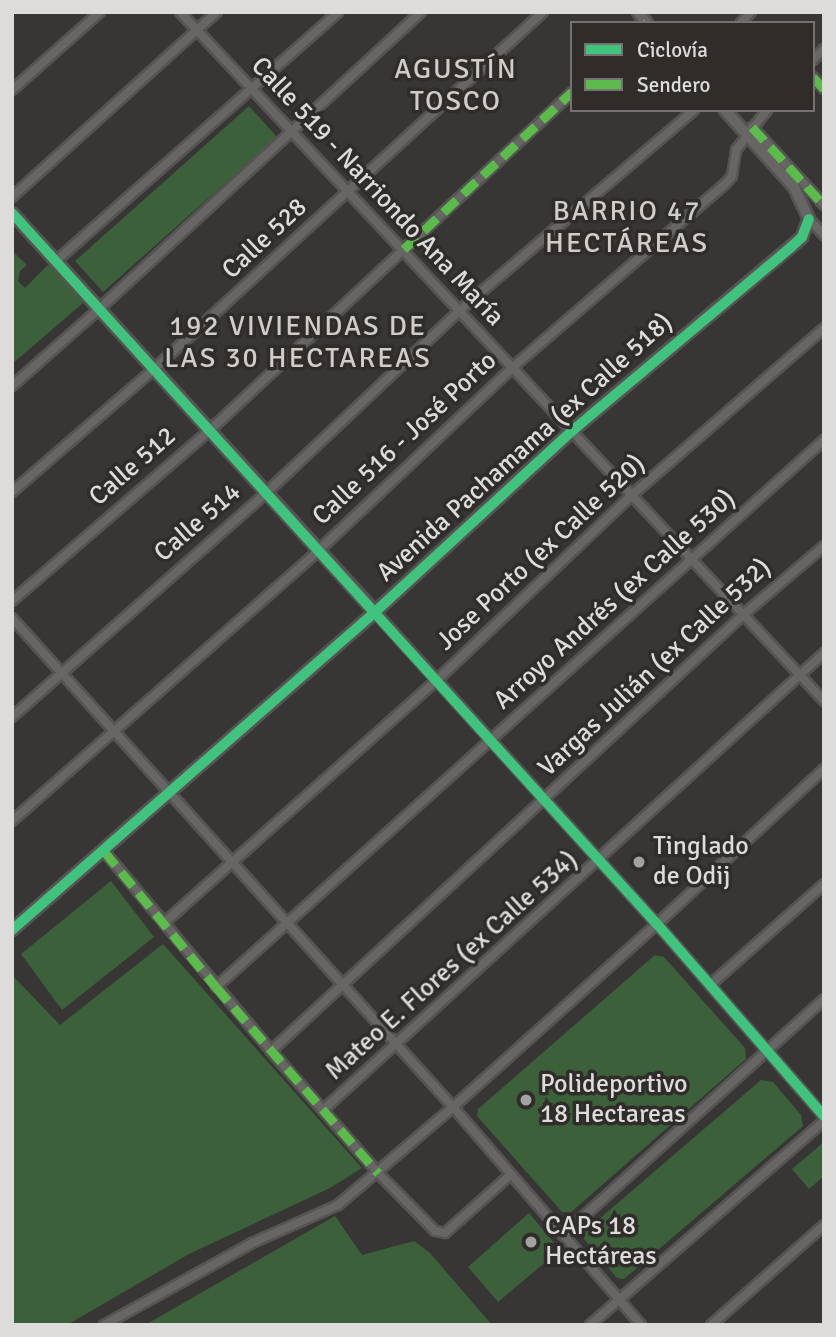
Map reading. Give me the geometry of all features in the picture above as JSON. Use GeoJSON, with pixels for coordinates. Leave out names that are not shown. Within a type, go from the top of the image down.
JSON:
{"type":"FeatureCollection","features":[{"type":"Feature","properties":{"kind":"street"},"geometry":{"type":"LineString","coordinates":[[12,90],[100,12]]}},
{"type":"Feature","properties":{"kind":"street","name":"Calle 519 - Narriondo Ana María"},"geometry":{"type":"LineString","coordinates":[[180,12],[824,701]]}},
{"type":"Feature","properties":{"kind":"street"},"geometry":{"type":"LineString","coordinates":[[12,197],[217,12]]}},
{"type":"Feature","properties":{"kind":"street"},"geometry":{"type":"LineString","coordinates":[[56,261],[338,12]]}},
{"type":"Feature","properties":{"kind":"street"},"geometry":{"type":"LineString","coordinates":[[12,386],[100,309],[421,12]]}},
{"type":"Feature","properties":{"kind":"street","name":"Calle 528"},"geometry":{"type":"LineString","coordinates":[[12,492],[154,369],[543,12]]}},
{"type":"Feature","properties":{"kind":"street","name":"Calle 512"},"geometry":{"type":"LineString","coordinates":[[12,601],[209,432],[570,94]]}},
{"type":"Feature","properties":{"kind":"street","name":"Calle 514"},"geometry":{"type":"LineString","coordinates":[[12,717],[265,493],[460,310],[692,112]]}},
{"type":"Feature","properties":{"kind":"street"},"geometry":{"type":"LineString","coordinates":[[727,112],[824,205]]}},
{"type":"Feature","properties":{"kind":"street"},"geometry":{"type":"LineString","coordinates":[[749,131],[765,112]]}},
{"type":"Feature","properties":{"kind":"street"},"geometry":{"type":"LineString","coordinates":[[749,131],[794,187],[809,219],[824,236]]}},
{"type":"Feature","properties":{"kind":"street","name":"Calle 516 - José Porto"},"geometry":{"type":"LineString","coordinates":[[12,821],[318,551],[513,367],[726,183],[732,176],[736,150],[749,131]]}},
{"type":"Feature","properties":{"kind":"street"},"geometry":{"type":"LineString","coordinates":[[12,214],[600,860],[824,1118],[590,1325]]}},
{"type":"Feature","properties":{"kind":"street","name":"Avenida Pachamama (ex Calle 518)"},"geometry":{"type":"LineString","coordinates":[[12,930],[375,612],[572,431],[791,247],[802,237],[809,219]]}},
{"type":"Feature","properties":{"kind":"street","name":"Jose Porto (ex Calle 520)"},"geometry":{"type":"LineString","coordinates":[[164,923],[437,680],[632,495],[824,328]]}},
{"type":"Feature","properties":{"kind":"street","name":"Arroyo Andrés (ex Calle 530)"},"geometry":{"type":"LineString","coordinates":[[216,987],[824,440]]}},
{"type":"Feature","properties":{"kind":"street","name":"Vargas Julián (ex Calle 532)"},"geometry":{"type":"LineString","coordinates":[[271,1051],[744,614],[824,546]]}},
{"type":"Feature","properties":{"kind":"street"},"geometry":{"type":"LineString","coordinates":[[12,618],[453,1107],[641,1325]]}},
{"type":"Feature","properties":{"kind":"street","name":"Mateo E. Flores (ex Calle 534)"},"geometry":{"type":"LineString","coordinates":[[323,1110],[824,653]]}},
{"type":"Feature","properties":{"kind":"street"},"geometry":{"type":"LineString","coordinates":[[104,1325],[252,1243],[338,1205],[378,1173],[657,925],[824,769]]}},
{"type":"Feature","properties":{"kind":"street"},"geometry":{"type":"LineString","coordinates":[[104,851],[271,1051],[424,1223],[435,1231],[445,1233],[510,1175]]}},
{"type":"Feature","properties":{"kind":"street"},"geometry":{"type":"LineString","coordinates":[[710,985],[824,884]]}},
{"type":"Feature","properties":{"kind":"street"},"geometry":{"type":"LineString","coordinates":[[563,1235],[824,999]]}},
{"type":"Feature","properties":{"kind":"street"},"geometry":{"type":"LineString","coordinates":[[711,1325],[824,1225]]}},
{"type":"Feature","properties":{"kind":"green space"},"geometry":{"type":"Polygon","coordinates":[[[249,106],[277,137],[103,292],[75,261],[249,106]]]}},
{"type":"Feature","properties":{"kind":"green space"},"geometry":{"type":"Polygon","coordinates":[[[12,251],[27,265],[20,271],[18,281],[25,288],[51,262],[83,303],[12,364],[12,251]]]}},
{"type":"Feature","properties":{"kind":"green space"},"geometry":{"type":"Polygon","coordinates":[[[111,881],[154,937],[62,1010],[21,954],[111,881]]]}},
{"type":"Feature","properties":{"kind":"green space"},"geometry":{"type":"Polygon","coordinates":[[[163,944],[362,1168],[330,1188],[189,1254],[67,1325],[12,1325],[12,975],[60,1025],[163,944]]]}},
{"type":"Feature","properties":{"kind":"green space"},"geometry":{"type":"Polygon","coordinates":[[[655,955],[664,957],[745,1048],[746,1059],[570,1213],[562,1212],[477,1116],[478,1109],[655,955]]]}},
{"type":"Feature","properties":{"kind":"green space"},"geometry":{"type":"Polygon","coordinates":[[[761,1080],[773,1082],[801,1115],[803,1126],[624,1279],[617,1278],[584,1239],[584,1232],[761,1080]]]}},
{"type":"Feature","properties":{"kind":"green space"},"geometry":{"type":"Polygon","coordinates":[[[824,1142],[824,1176],[809,1189],[792,1169],[824,1142]]]}},
{"type":"Feature","properties":{"kind":"green space"},"geometry":{"type":"Polygon","coordinates":[[[529,1213],[560,1250],[498,1302],[468,1267],[529,1213]]]}},
{"type":"Feature","properties":{"kind":"green space"},"geometry":{"type":"Polygon","coordinates":[[[335,1216],[362,1255],[414,1241],[430,1253],[492,1325],[145,1325],[335,1216]]]}},
{"type":"Feature","properties":{"kind":"marked path"},"geometry":{"type":"LineString","coordinates":[[815,79],[824,89]]}},
{"type":"Feature","properties":{"kind":"marked path"},"geometry":{"type":"LineString","coordinates":[[404,249],[570,94]]}},
{"type":"Feature","properties":{"kind":"marked path"},"geometry":{"type":"LineString","coordinates":[[752,127],[824,205]]}},
{"type":"Feature","properties":{"kind":"marked path"},"geometry":{"type":"LineString","coordinates":[[104,851],[216,987],[378,1173]]}},
{"type":"Feature","properties":{"kind":"cycle path"},"geometry":{"type":"LineString","coordinates":[[12,213],[657,924],[824,1116]]}},
{"type":"Feature","properties":{"kind":"cycle path"},"geometry":{"type":"LineString","coordinates":[[12,930],[375,612],[572,431],[791,247],[802,237],[809,219]]}},
{"type":"Feature","properties":{"kind":"place","name":"Tinglado de Odij"},"geometry":{"type":"Point","coordinates":[639,862]}},
{"type":"Feature","properties":{"kind":"place","name":"Polideportivo 18 Hectareas"},"geometry":{"type":"Point","coordinates":[526,1100]}},
{"type":"Feature","properties":{"kind":"place","name":"CAPs 18 Hectáreas"},"geometry":{"type":"Point","coordinates":[531,1242]}},
{"type":"Feature","properties":{"kind":"district","name":"AGUSTÍN TOSCO"},"geometry":{"type":"Point","coordinates":[456,85]}},
{"type":"Feature","properties":{"kind":"district","name":"BARRIO 47 HECTÁREAS"},"geometry":{"type":"Point","coordinates":[627,227]}},
{"type":"Feature","properties":{"kind":"district","name":"192 VIVIENDAS DE LAS 30 HECTAREAS"},"geometry":{"type":"Point","coordinates":[298,342]}}]}
